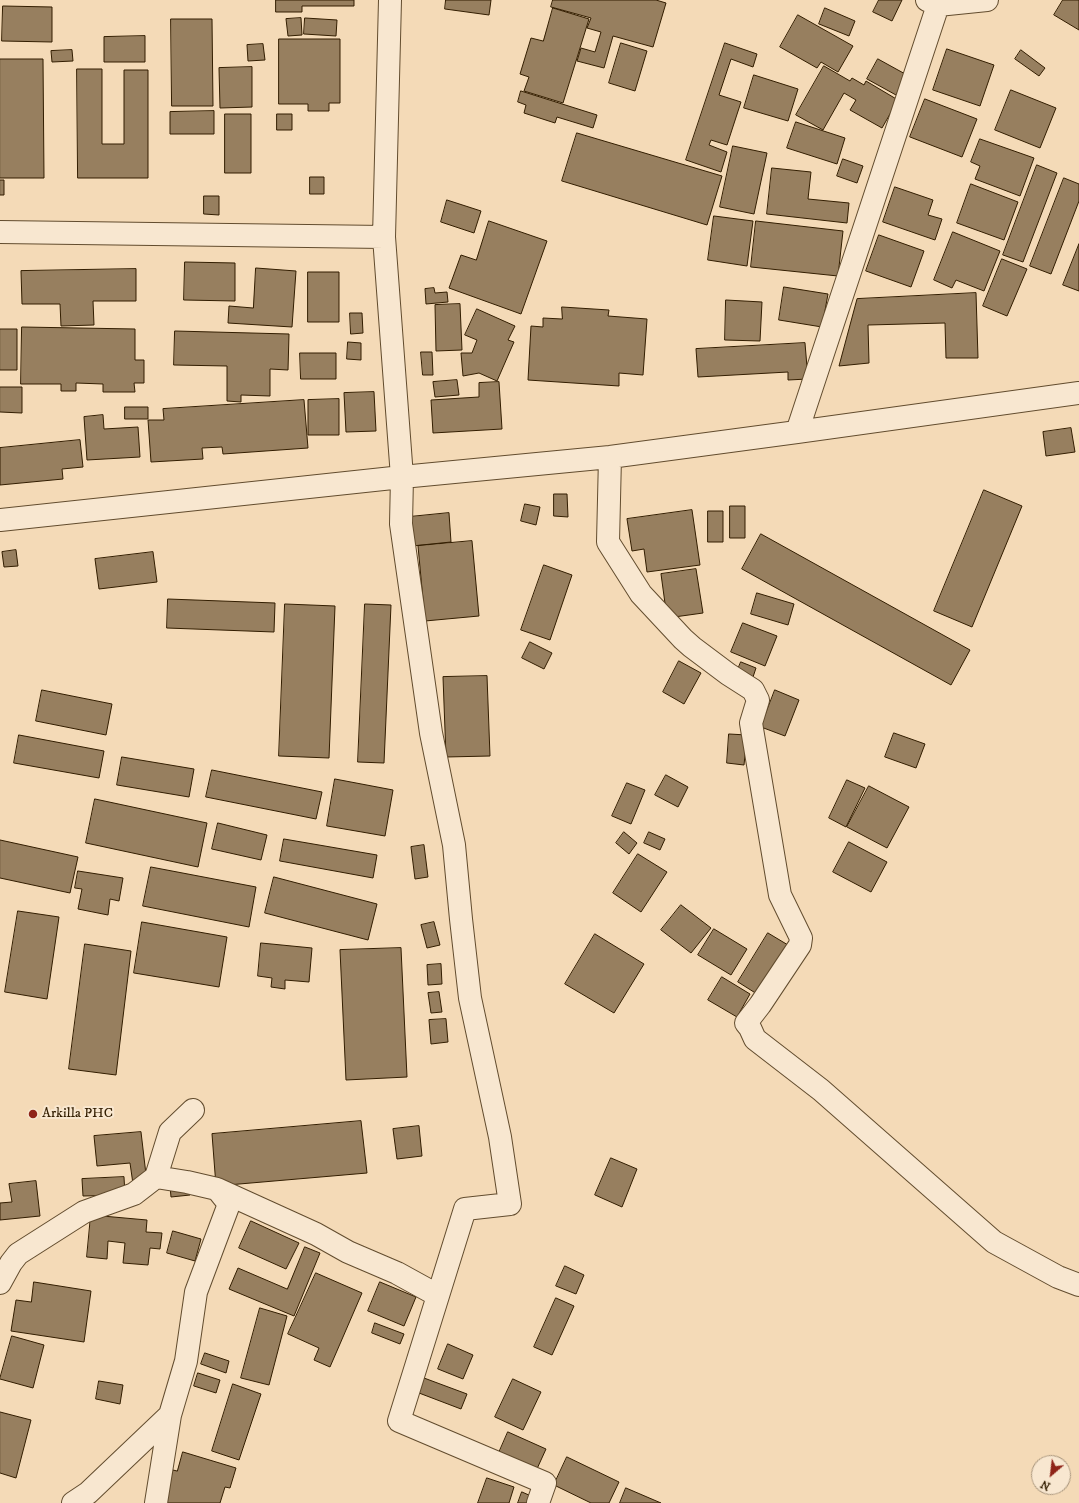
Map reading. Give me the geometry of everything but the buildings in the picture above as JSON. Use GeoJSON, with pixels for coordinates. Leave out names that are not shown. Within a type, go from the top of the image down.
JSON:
{"type":"FeatureCollection","features":[{"type":"Feature","properties":{"kind":"street"},"geometry":{"type":"LineString","coordinates":[[390,0],[384,237],[402,477],[401,524],[431,733],[454,845],[470,998],[500,1137],[510,1204],[465,1209],[399,1421],[545,1483],[538,1503]]}},
{"type":"Feature","properties":{"kind":"street"},"geometry":{"type":"LineString","coordinates":[[797,432],[933,3],[987,0]]}},
{"type":"Feature","properties":{"kind":"street"},"geometry":{"type":"LineString","coordinates":[[0,232],[384,237]]}},
{"type":"Feature","properties":{"kind":"street"},"geometry":{"type":"LineString","coordinates":[[0,520],[402,477],[610,457],[1079,392]]}},
{"type":"Feature","properties":{"kind":"street"},"geometry":{"type":"LineString","coordinates":[[610,457],[608,542],[641,594],[683,639],[728,674],[753,690],[758,700],[751,722],[780,895],[801,938],[800,945],[760,1005],[746,1023],[755,1039],[821,1090],[994,1242],[1058,1278],[1079,1285]]}},
{"type":"Feature","properties":{"kind":"street"},"geometry":{"type":"LineString","coordinates":[[0,1283],[11,1262],[18,1254],[84,1212],[134,1194],[156,1177],[170,1132],[194,1110]]}},
{"type":"Feature","properties":{"kind":"street"},"geometry":{"type":"LineString","coordinates":[[156,1177],[217,1189],[316,1234],[348,1252],[397,1273],[437,1295]]}},
{"type":"Feature","properties":{"kind":"street"},"geometry":{"type":"LineString","coordinates":[[156,1503],[170,1415],[186,1361],[196,1292],[229,1204],[217,1189]]}},
{"type":"Feature","properties":{"kind":"street"},"geometry":{"type":"LineString","coordinates":[[73,1503],[88,1493],[170,1415]]}},
{"type":"Feature","properties":{"kind":"place","name":"Arkilla PHC"},"geometry":{"type":"Point","coordinates":[33,1114]}}]}
